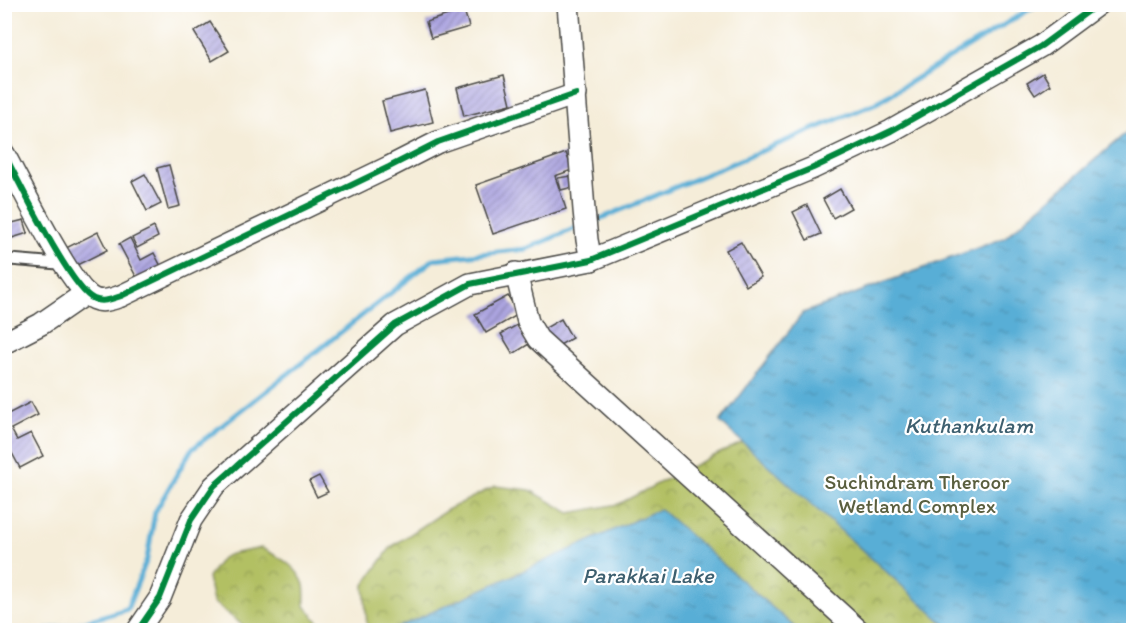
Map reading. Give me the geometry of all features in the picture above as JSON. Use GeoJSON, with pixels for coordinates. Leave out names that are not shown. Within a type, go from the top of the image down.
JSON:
{"type":"FeatureCollection","features":[{"type":"Feature","properties":{"kind":"street"},"geometry":{"type":"LineString","coordinates":[[568,4],[589,250]]}},
{"type":"Feature","properties":{"kind":"street"},"geometry":{"type":"LineString","coordinates":[[138,630],[160,598],[191,520],[214,486],[395,325],[470,284],[516,273],[589,250],[813,168],[891,131],[1041,46],[1098,4]]}},
{"type":"Feature","properties":{"kind":"street"},"geometry":{"type":"LineString","coordinates":[[4,154],[64,264],[86,293],[96,300],[108,300],[121,296],[389,168],[438,142],[576,94]]}},
{"type":"Feature","properties":{"kind":"street"},"geometry":{"type":"LineString","coordinates":[[516,273],[528,322],[538,339],[858,630]]}},
{"type":"Feature","properties":{"kind":"street"},"geometry":{"type":"LineString","coordinates":[[4,343],[41,324],[86,293]]}},
{"type":"Feature","properties":{"kind":"lane"},"geometry":{"type":"LineString","coordinates":[[4,259],[64,264]]}},
{"type":"Feature","properties":{"kind":"green space","name":"Suchindram Theroor Wetland Complex"},"geometry":{"type":"Polygon","coordinates":[[[803,414],[1133,630],[361,630],[367,626],[364,585],[391,547],[447,510],[495,486],[530,490],[570,513],[619,504],[682,471],[803,414]]]}},
{"type":"Feature","properties":{"kind":"green space"},"geometry":{"type":"Polygon","coordinates":[[[261,548],[285,561],[300,576],[305,590],[305,606],[325,630],[249,630],[213,602],[208,577],[222,558],[261,548]]]}},
{"type":"Feature","properties":{"kind":"water","name":"Kuthankulam"},"geometry":{"type":"Polygon","coordinates":[[[1133,127],[1133,630],[951,630],[720,422],[803,313],[1004,238],[1133,127]]]}},
{"type":"Feature","properties":{"kind":"water","name":"Parakkai Lake"},"geometry":{"type":"Polygon","coordinates":[[[660,509],[798,630],[396,630],[401,626],[660,509]]]}},
{"type":"Feature","properties":{"kind":"building"},"geometry":{"type":"Polygon","coordinates":[[[464,10],[469,27],[431,38],[426,22],[464,10]]]}},
{"type":"Feature","properties":{"kind":"building"},"geometry":{"type":"Polygon","coordinates":[[[210,22],[229,51],[212,61],[194,32],[210,22]]]}},
{"type":"Feature","properties":{"kind":"building"},"geometry":{"type":"Polygon","coordinates":[[[1043,73],[1050,85],[1035,95],[1027,83],[1043,73]]]}},
{"type":"Feature","properties":{"kind":"building"},"geometry":{"type":"Polygon","coordinates":[[[504,75],[511,104],[464,116],[457,88],[504,75]]]}},
{"type":"Feature","properties":{"kind":"building"},"geometry":{"type":"Polygon","coordinates":[[[425,90],[433,122],[390,133],[382,101],[425,90]]]}},
{"type":"Feature","properties":{"kind":"building"},"geometry":{"type":"Polygon","coordinates":[[[566,153],[572,170],[555,176],[566,209],[493,234],[476,185],[566,153]]]}},
{"type":"Feature","properties":{"kind":"building"},"geometry":{"type":"Polygon","coordinates":[[[169,165],[180,206],[168,209],[157,168],[169,165]]]}},
{"type":"Feature","properties":{"kind":"building"},"geometry":{"type":"Polygon","coordinates":[[[145,174],[161,204],[147,211],[132,181],[145,174]]]}},
{"type":"Feature","properties":{"kind":"building"},"geometry":{"type":"Polygon","coordinates":[[[570,176],[573,187],[561,190],[558,178],[570,176]]]}},
{"type":"Feature","properties":{"kind":"building"},"geometry":{"type":"Polygon","coordinates":[[[840,189],[851,208],[833,218],[823,199],[840,189]]]}},
{"type":"Feature","properties":{"kind":"building"},"geometry":{"type":"Polygon","coordinates":[[[807,205],[821,234],[807,240],[793,212],[807,205]]]}},
{"type":"Feature","properties":{"kind":"building"},"geometry":{"type":"Polygon","coordinates":[[[24,220],[28,233],[12,238],[8,224],[24,220]]]}},
{"type":"Feature","properties":{"kind":"building"},"geometry":{"type":"Polygon","coordinates":[[[154,227],[158,237],[137,248],[132,238],[154,227]]]}},
{"type":"Feature","properties":{"kind":"building"},"geometry":{"type":"Polygon","coordinates":[[[98,232],[107,250],[73,267],[64,249],[98,232]]]}},
{"type":"Feature","properties":{"kind":"building"},"geometry":{"type":"Polygon","coordinates":[[[130,238],[141,260],[154,253],[164,272],[140,284],[119,244],[130,238]]]}},
{"type":"Feature","properties":{"kind":"building"},"geometry":{"type":"Polygon","coordinates":[[[741,242],[761,277],[746,286],[726,250],[741,242]]]}},
{"type":"Feature","properties":{"kind":"building"},"geometry":{"type":"Polygon","coordinates":[[[508,296],[519,314],[486,333],[475,314],[508,296]]]}},
{"type":"Feature","properties":{"kind":"building"},"geometry":{"type":"Polygon","coordinates":[[[561,319],[572,338],[553,349],[542,330],[561,319]]]}},
{"type":"Feature","properties":{"kind":"building"},"geometry":{"type":"Polygon","coordinates":[[[517,325],[529,344],[513,354],[501,334],[517,325]]]}},
{"type":"Feature","properties":{"kind":"building"},"geometry":{"type":"Polygon","coordinates":[[[31,402],[38,415],[11,429],[17,440],[31,433],[43,456],[20,468],[4,438],[4,416],[31,402]]]}},
{"type":"Feature","properties":{"kind":"building"},"geometry":{"type":"Polygon","coordinates":[[[319,476],[328,492],[317,497],[309,481],[319,476]]]}},
{"type":"Feature","properties":{"kind":"waterway"},"geometry":{"type":"LineString","coordinates":[[590,223],[876,103],[1038,4]]}},
{"type":"Feature","properties":{"kind":"waterway"},"geometry":{"type":"LineString","coordinates":[[47,630],[74,625],[127,609],[147,559],[155,512],[191,450],[434,259],[526,249],[581,226]]}},
{"type":"Feature","properties":{"kind":"cycle path"},"geometry":{"type":"LineString","coordinates":[[138,630],[160,598],[191,520],[214,486],[395,325],[470,284],[591,260],[813,168],[891,131],[1041,46],[1098,4]]}},
{"type":"Feature","properties":{"kind":"cycle path"},"geometry":{"type":"LineString","coordinates":[[4,154],[72,276],[94,299],[104,301],[121,296],[438,142],[576,94]]}}]}
